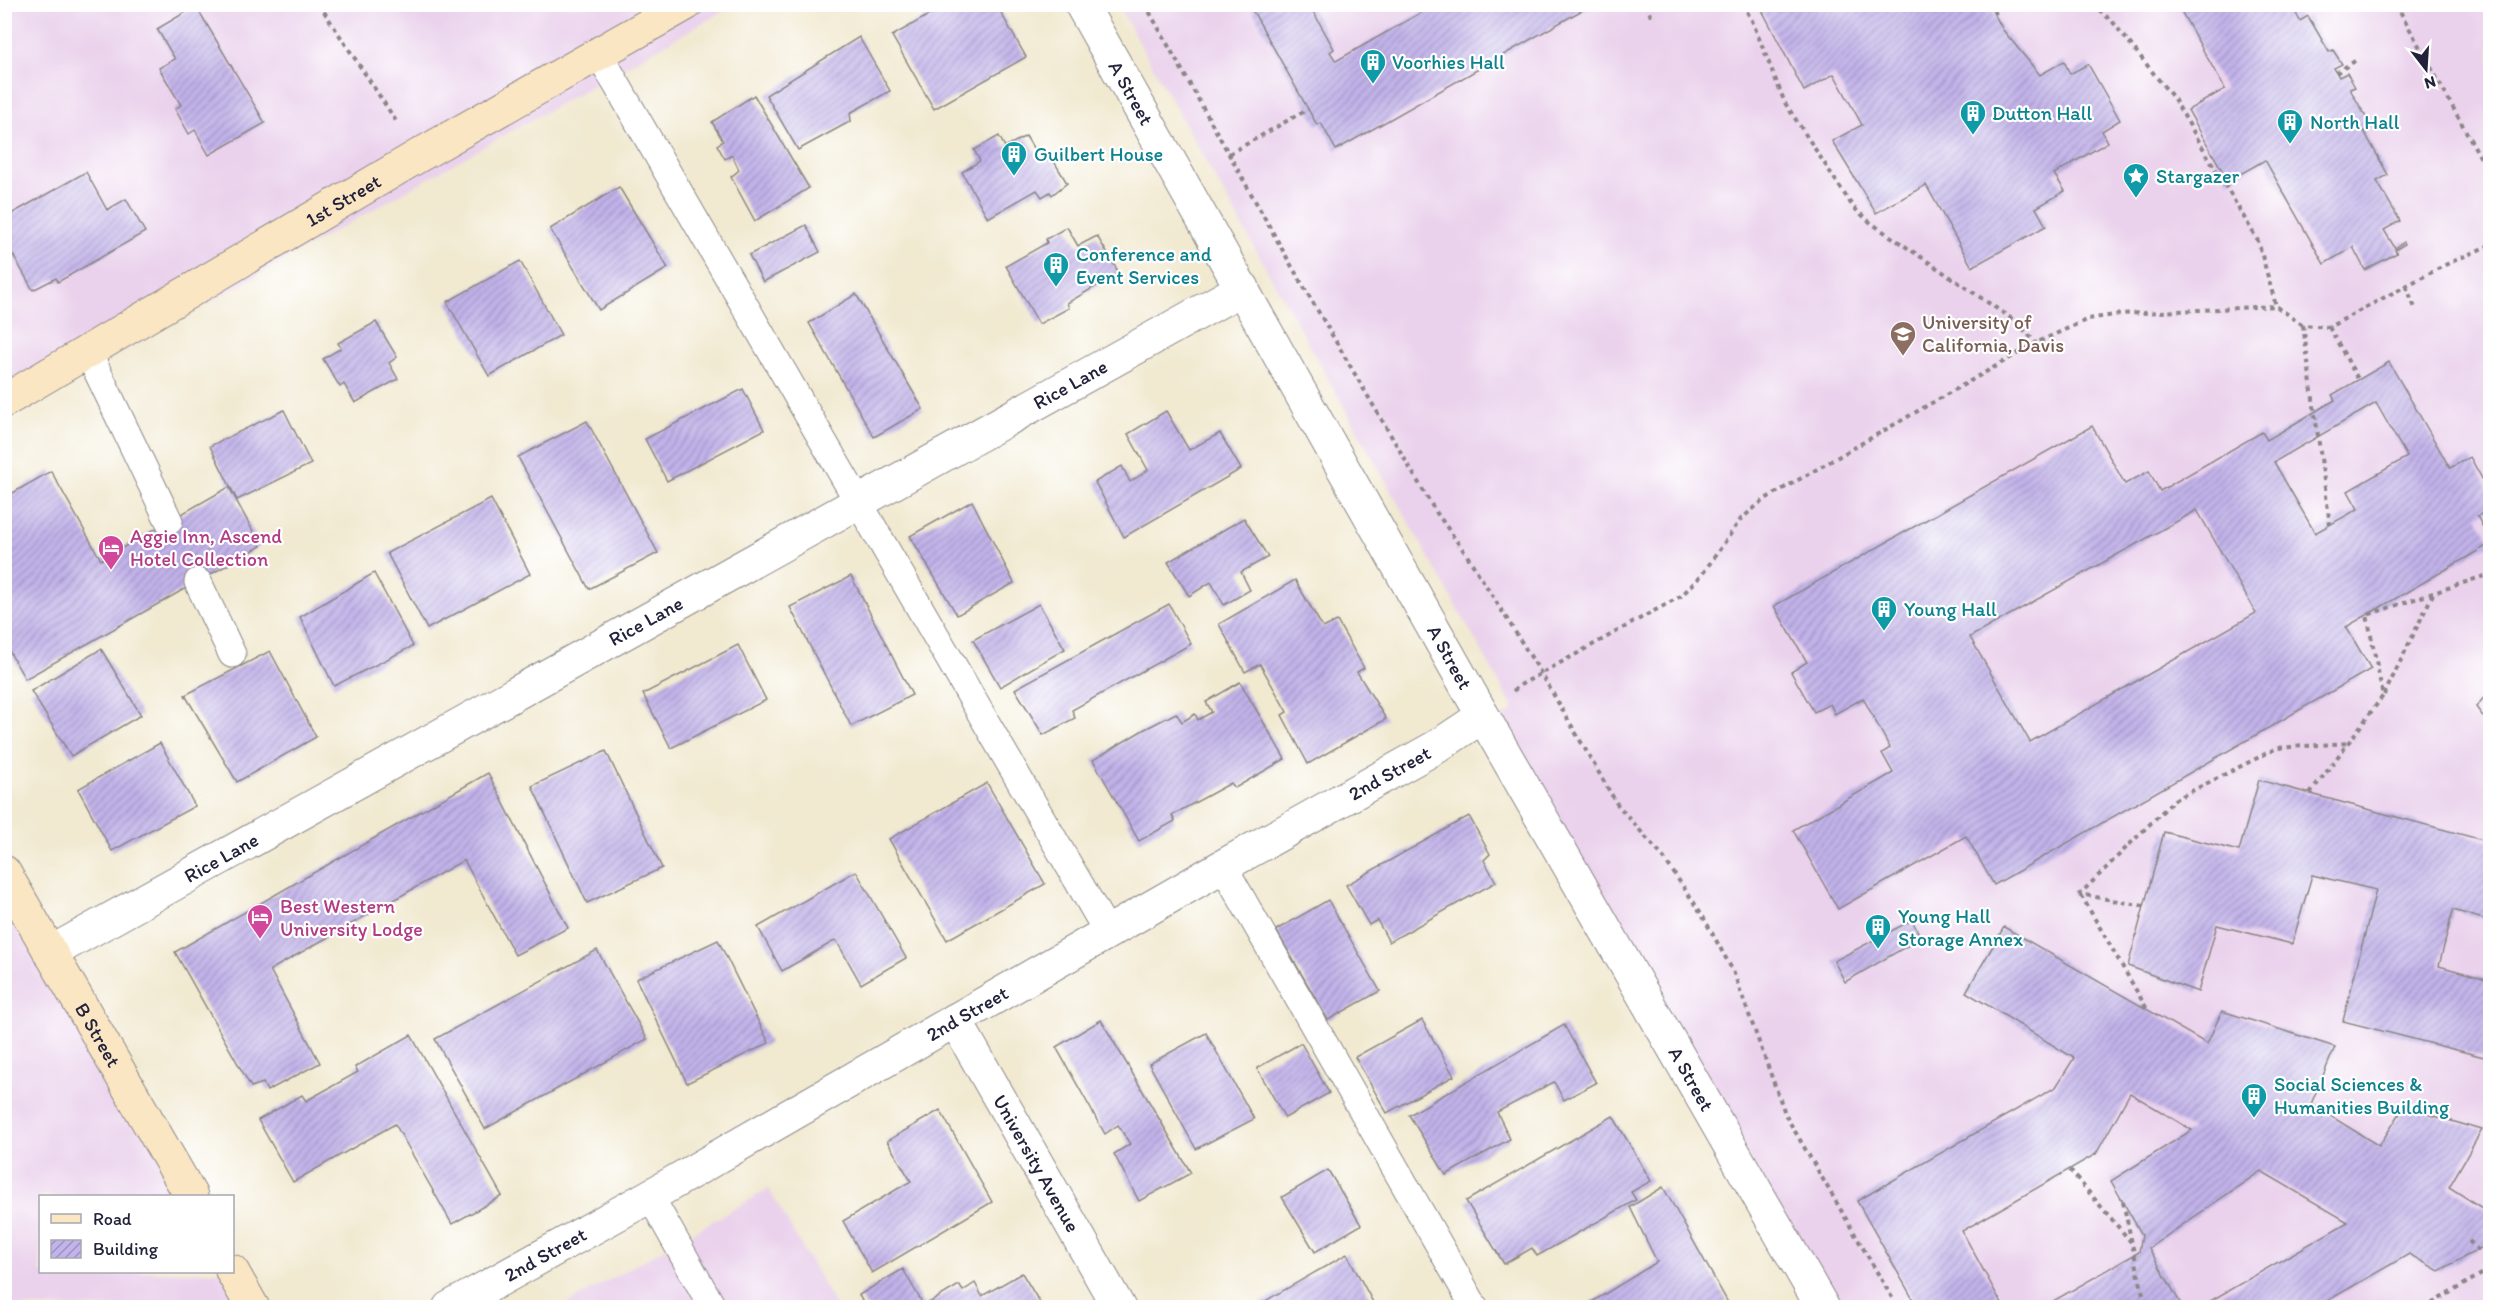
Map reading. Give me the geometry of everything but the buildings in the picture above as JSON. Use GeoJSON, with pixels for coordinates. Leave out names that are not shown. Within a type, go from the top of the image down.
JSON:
{"type":"FeatureCollection","features":[{"type":"Feature","properties":{"kind":"street","name":"1st Street"},"geometry":{"type":"LineString","coordinates":[[4,401],[418,156],[686,4]]}},
{"type":"Feature","properties":{"kind":"street","name":"A Street"},"geometry":{"type":"LineString","coordinates":[[1081,4],[1483,716],[1823,1308]]}},
{"type":"Feature","properties":{"kind":"street","name":"Rice Lane"},"geometry":{"type":"LineString","coordinates":[[50,953],[1243,288]]}},
{"type":"Feature","properties":{"kind":"street","name":"2nd Street"},"geometry":{"type":"LineString","coordinates":[[449,1308],[650,1196],[1223,866],[1438,746],[1483,716]]}},
{"type":"Feature","properties":{"kind":"street","name":"B Street"},"geometry":{"type":"LineString","coordinates":[[4,872],[190,1195]]}},
{"type":"Feature","properties":{"kind":"street","name":"University Avenue"},"geometry":{"type":"LineString","coordinates":[[955,1020],[1119,1308]]}},
{"type":"Feature","properties":{"kind":"street"},"geometry":{"type":"LineString","coordinates":[[233,1273],[253,1308]]}},
{"type":"Feature","properties":{"kind":"lane"},"geometry":{"type":"LineString","coordinates":[[600,54],[1108,933]]}},
{"type":"Feature","properties":{"kind":"lane"},"geometry":{"type":"LineString","coordinates":[[88,352],[169,520]]}},
{"type":"Feature","properties":{"kind":"lane"},"geometry":{"type":"LineString","coordinates":[[198,582],[232,654]]}},
{"type":"Feature","properties":{"kind":"lane"},"geometry":{"type":"LineString","coordinates":[[1223,866],[1475,1308]]}},
{"type":"Feature","properties":{"kind":"lane"},"geometry":{"type":"LineString","coordinates":[[650,1196],[713,1308]]}},
{"type":"Feature","properties":{"kind":"path"},"geometry":{"type":"LineString","coordinates":[[319,4],[418,156]]}},
{"type":"Feature","properties":{"kind":"path"},"geometry":{"type":"LineString","coordinates":[[1146,4],[1291,264],[1434,509],[1468,557],[1541,673],[1617,804],[1663,857],[1701,913],[1733,971],[1786,1116],[1898,1308]]}},
{"type":"Feature","properties":{"kind":"path"},"geometry":{"type":"LineString","coordinates":[[1646,4],[1652,16]]}},
{"type":"Feature","properties":{"kind":"path"},"geometry":{"type":"LineString","coordinates":[[1742,4],[1751,18],[1785,103],[1853,207],[1871,223],[2018,322],[2036,343]]}},
{"type":"Feature","properties":{"kind":"path"},"geometry":{"type":"LineString","coordinates":[[1993,14],[2008,4]]}},
{"type":"Feature","properties":{"kind":"path"},"geometry":{"type":"LineString","coordinates":[[2092,4],[2112,21],[2174,99],[2258,241],[2276,306],[2303,326],[2329,327],[2449,263],[2490,245]]}},
{"type":"Feature","properties":{"kind":"path"},"geometry":{"type":"LineString","coordinates":[[2396,4],[2490,175]]}},
{"type":"Feature","properties":{"kind":"path"},"geometry":{"type":"LineString","coordinates":[[2336,73],[2358,59]]}},
{"type":"Feature","properties":{"kind":"path"},"geometry":{"type":"LineString","coordinates":[[1229,154],[1308,109]]}},
{"type":"Feature","properties":{"kind":"path"},"geometry":{"type":"LineString","coordinates":[[2406,286],[2415,308]]}},
{"type":"Feature","properties":{"kind":"path"},"geometry":{"type":"LineString","coordinates":[[1483,716],[1522,684],[1681,596],[1701,576],[1741,519],[1765,499],[2036,343],[2088,319],[2121,314],[2276,306]]}},
{"type":"Feature","properties":{"kind":"path"},"geometry":{"type":"LineString","coordinates":[[2303,326],[2330,525]]}},
{"type":"Feature","properties":{"kind":"path"},"geometry":{"type":"LineString","coordinates":[[2329,327],[2358,379]]}},
{"type":"Feature","properties":{"kind":"path"},"geometry":{"type":"LineString","coordinates":[[2384,696],[2367,615],[2490,574]]}},
{"type":"Feature","properties":{"kind":"path"},"geometry":{"type":"LineString","coordinates":[[2310,794],[2384,696],[2433,593]]}},
{"type":"Feature","properties":{"kind":"path"},"geometry":{"type":"LineString","coordinates":[[2080,894],[2174,800],[2277,748],[2348,743]]}},
{"type":"Feature","properties":{"kind":"path"},"geometry":{"type":"LineString","coordinates":[[2080,894],[2144,906]]}},
{"type":"Feature","properties":{"kind":"path"},"geometry":{"type":"LineString","coordinates":[[2080,894],[2147,1009]]}},
{"type":"Feature","properties":{"kind":"path"},"geometry":{"type":"LineString","coordinates":[[2070,1170],[2132,1244]]}},
{"type":"Feature","properties":{"kind":"path"},"geometry":{"type":"LineString","coordinates":[[2123,1202],[2146,1308]]}},
{"type":"Feature","properties":{"kind":"path"},"geometry":{"type":"LineString","coordinates":[[2469,1241],[2478,1250]]}},
{"type":"Feature","properties":{"kind":"path"},"geometry":{"type":"LineString","coordinates":[[2424,1308],[2490,1269]]}},
{"type":"Feature","properties":{"kind":"shaded area"},"geometry":{"type":"Polygon","coordinates":[[[5,5],[734,5],[5,418],[5,5]]]}},
{"type":"Feature","properties":{"kind":"shaded area","name":"University of California, Davis"},"geometry":{"type":"Polygon","coordinates":[[[1118,5],[2490,5],[2490,1307],[1835,1307],[1499,719],[1514,709],[1118,5]]]}},
{"type":"Feature","properties":{"kind":"shaded area"},"geometry":{"type":"Polygon","coordinates":[[[4,883],[182,1195],[39,1195],[39,1273],[227,1273],[247,1307],[5,1307],[4,883]]]}},
{"type":"Feature","properties":{"kind":"shaded area"},"geometry":{"type":"Polygon","coordinates":[[[769,1189],[836,1307],[560,1308],[769,1189]]]}},
{"type":"Feature","properties":{"kind":"place","name":"Voorhies Hall"},"geometry":{"type":"Point","coordinates":[1373,85]}},
{"type":"Feature","properties":{"kind":"place","name":"Dutton Hall"},"geometry":{"type":"Point","coordinates":[1973,136]}},
{"type":"Feature","properties":{"kind":"place","name":"North Hall"},"geometry":{"type":"Point","coordinates":[2290,145]}},
{"type":"Feature","properties":{"kind":"place","name":"Guilbert House"},"geometry":{"type":"Point","coordinates":[1014,177]}},
{"type":"Feature","properties":{"kind":"place","name":"Stargazer"},"geometry":{"type":"Point","coordinates":[2136,199]}},
{"type":"Feature","properties":{"kind":"place","name":"Conference and Event Services"},"geometry":{"type":"Point","coordinates":[1056,288]}},
{"type":"Feature","properties":{"kind":"place","name":"University of California, Davis"},"geometry":{"type":"Point","coordinates":[1903,357]}},
{"type":"Feature","properties":{"kind":"place","name":"Aggie Inn, Ascend Hotel Collection"},"geometry":{"type":"Point","coordinates":[111,571]}},
{"type":"Feature","properties":{"kind":"place","name":"Young Hall"},"geometry":{"type":"Point","coordinates":[1884,632]}},
{"type":"Feature","properties":{"kind":"place","name":"Best Western University Lodge"},"geometry":{"type":"Point","coordinates":[260,940]}},
{"type":"Feature","properties":{"kind":"place","name":"Young Hall Storage Annex"},"geometry":{"type":"Point","coordinates":[1878,950]}},
{"type":"Feature","properties":{"kind":"place","name":"Social Sciences & Humanities Building"},"geometry":{"type":"Point","coordinates":[2254,1119]}}]}
